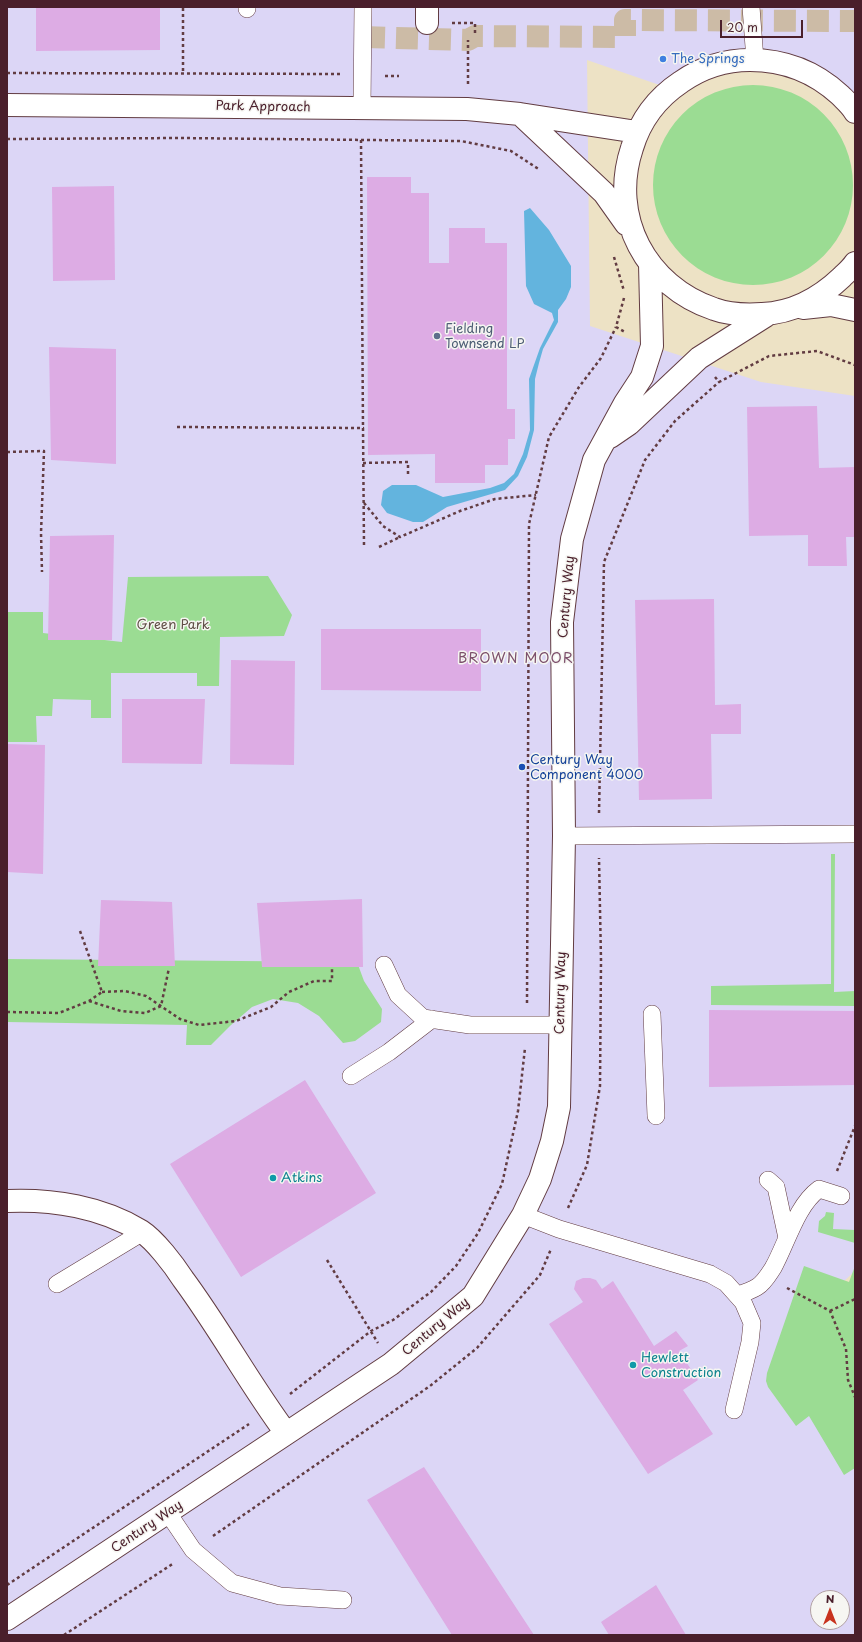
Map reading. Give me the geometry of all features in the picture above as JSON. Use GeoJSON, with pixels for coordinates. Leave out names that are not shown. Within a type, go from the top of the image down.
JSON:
{"type":"FeatureCollection","features":[{"type":"Feature","properties":{"kind":"street"},"geometry":{"type":"LineString","coordinates":[[855,112],[852,106],[827,83],[790,66],[768,60],[740,60],[709,67],[691,75],[671,89],[651,108],[637,132],[626,164],[625,199],[633,233],[640,249],[650,264],[668,284],[690,299],[715,310],[742,315],[769,314],[793,308],[831,305],[855,310]]}},
{"type":"Feature","properties":{"kind":"street","name":"Park Approach"},"geometry":{"type":"LineString","coordinates":[[7,105],[467,109],[520,114],[637,132]]}},
{"type":"Feature","properties":{"kind":"street"},"geometry":{"type":"LineString","coordinates":[[520,114],[604,193],[633,233]]}},
{"type":"Feature","properties":{"kind":"street","name":"Century Way"},"geometry":{"type":"LineString","coordinates":[[7,1619],[391,1364],[473,1296],[523,1215],[540,1179],[554,1135],[559,1107],[564,836],[562,622],[572,540],[594,460],[642,377],[652,346],[650,264]]}},
{"type":"Feature","properties":{"kind":"street"},"geometry":{"type":"LineString","coordinates":[[793,308],[827,291],[855,264]]}},
{"type":"Feature","properties":{"kind":"street","name":"Century Way"},"geometry":{"type":"LineString","coordinates":[[603,443],[629,424],[699,358],[769,314]]}},
{"type":"Feature","properties":{"kind":"street"},"geometry":{"type":"LineString","coordinates":[[14,1200],[77,1206],[113,1216],[143,1232],[169,1259],[208,1313],[269,1410],[286,1433]]}},
{"type":"Feature","properties":{"kind":"lane"},"geometry":{"type":"LineString","coordinates":[[362,108],[363,7]]}},
{"type":"Feature","properties":{"kind":"lane"},"geometry":{"type":"LineString","coordinates":[[751,7],[754,60]]}},
{"type":"Feature","properties":{"kind":"lane"},"geometry":{"type":"LineString","coordinates":[[564,836],[855,834]]}},
{"type":"Feature","properties":{"kind":"lane"},"geometry":{"type":"LineString","coordinates":[[384,965],[398,996],[423,1018],[470,1025],[560,1025]]}},
{"type":"Feature","properties":{"kind":"lane"},"geometry":{"type":"LineString","coordinates":[[652,1014],[656,1116]]}},
{"type":"Feature","properties":{"kind":"lane"},"geometry":{"type":"LineString","coordinates":[[351,1076],[389,1052],[432,1019]]}},
{"type":"Feature","properties":{"kind":"lane"},"geometry":{"type":"LineString","coordinates":[[768,1180],[776,1187],[787,1238]]}},
{"type":"Feature","properties":{"kind":"lane"},"geometry":{"type":"LineString","coordinates":[[738,1295],[758,1286],[767,1277],[779,1257],[798,1216],[813,1193],[819,1189],[835,1194]]}},
{"type":"Feature","properties":{"kind":"lane"},"geometry":{"type":"LineString","coordinates":[[523,1215],[559,1229],[710,1274],[726,1283],[743,1302],[752,1322],[750,1342],[734,1410]]}},
{"type":"Feature","properties":{"kind":"lane"},"geometry":{"type":"LineString","coordinates":[[57,1284],[143,1232]]}},
{"type":"Feature","properties":{"kind":"lane"},"geometry":{"type":"LineString","coordinates":[[168,1513],[193,1550],[232,1583],[280,1596],[343,1600]]}},
{"type":"Feature","properties":{"kind":"path"},"geometry":{"type":"LineString","coordinates":[[183,8],[183,73]]}},
{"type":"Feature","properties":{"kind":"path"},"geometry":{"type":"LineString","coordinates":[[427,15],[475,24],[475,36]]}},
{"type":"Feature","properties":{"kind":"path"},"geometry":{"type":"LineString","coordinates":[[468,40],[468,83]]}},
{"type":"Feature","properties":{"kind":"path"},"geometry":{"type":"LineString","coordinates":[[7,73],[362,75]]}},
{"type":"Feature","properties":{"kind":"path"},"geometry":{"type":"LineString","coordinates":[[7,139],[180,138],[467,142],[511,151],[542,172]]}},
{"type":"Feature","properties":{"kind":"path"},"geometry":{"type":"LineString","coordinates":[[361,140],[364,545]]}},
{"type":"Feature","properties":{"kind":"path"},"geometry":{"type":"LineString","coordinates":[[613,253],[625,295],[616,327],[652,346]]}},
{"type":"Feature","properties":{"kind":"path"},"geometry":{"type":"LineString","coordinates":[[64,1635],[193,1550],[430,1386],[477,1348],[540,1275],[587,1165],[600,1086],[601,960],[598,835],[604,562],[645,460],[675,421],[719,382],[769,356],[817,351],[855,365]]}},
{"type":"Feature","properties":{"kind":"path"},"geometry":{"type":"LineString","coordinates":[[699,358],[719,382]]}},
{"type":"Feature","properties":{"kind":"path"},"geometry":{"type":"LineString","coordinates":[[177,427],[363,428]]}},
{"type":"Feature","properties":{"kind":"path"},"geometry":{"type":"LineString","coordinates":[[7,452],[44,451],[41,534],[42,572]]}},
{"type":"Feature","properties":{"kind":"path"},"geometry":{"type":"LineString","coordinates":[[363,463],[408,462],[408,475]]}},
{"type":"Feature","properties":{"kind":"path"},"geometry":{"type":"LineString","coordinates":[[379,547],[460,511],[495,499],[536,495]]}},
{"type":"Feature","properties":{"kind":"path"},"geometry":{"type":"LineString","coordinates":[[363,503],[383,526],[400,537]]}},
{"type":"Feature","properties":{"kind":"path"},"geometry":{"type":"LineString","coordinates":[[80,931],[102,992]]}},
{"type":"Feature","properties":{"kind":"path"},"geometry":{"type":"LineString","coordinates":[[160,1006],[169,968]]}},
{"type":"Feature","properties":{"kind":"path"},"geometry":{"type":"LineString","coordinates":[[7,1012],[59,1012],[89,1001],[102,992],[125,991],[146,996],[180,1020],[198,1025],[236,1021],[271,1007],[289,992],[314,981],[332,981],[332,968]]}},
{"type":"Feature","properties":{"kind":"path"},"geometry":{"type":"LineString","coordinates":[[89,1001],[121,1011],[145,1012],[160,1006]]}},
{"type":"Feature","properties":{"kind":"path"},"geometry":{"type":"LineString","coordinates":[[835,1194],[855,1126]]}},
{"type":"Feature","properties":{"kind":"path"},"geometry":{"type":"LineString","coordinates":[[326,1260],[391,1364]]}},
{"type":"Feature","properties":{"kind":"path"},"geometry":{"type":"LineString","coordinates":[[767,1277],[830,1311],[846,1349],[848,1380],[855,1397]]}},
{"type":"Feature","properties":{"kind":"path"},"geometry":{"type":"LineString","coordinates":[[830,1311],[855,1299]]}},
{"type":"Feature","properties":{"kind":"shaded area"},"geometry":{"type":"Polygon","coordinates":[[[7,7],[855,7],[855,112],[827,83],[740,60],[671,89],[587,60],[590,326],[761,382],[855,396],[855,1271],[831,1293],[855,1430],[855,1635],[7,1635],[7,7]]]}},
{"type":"Feature","properties":{"kind":"green space"},"geometry":{"type":"Polygon","coordinates":[[[763,85],[773,86],[800,96],[817,107],[831,121],[846,147],[852,165],[852,205],[842,232],[831,249],[817,263],[800,274],[773,284],[743,285],[733,284],[706,274],[689,263],[675,249],[664,232],[654,205],[653,175],[654,165],[664,138],[675,121],[689,107],[706,96],[733,86],[763,85]]]}},
{"type":"Feature","properties":{"kind":"green space","name":"Green Park"},"geometry":{"type":"Polygon","coordinates":[[[268,576],[292,615],[284,636],[220,637],[219,686],[197,686],[197,673],[111,673],[111,718],[91,718],[91,700],[53,699],[52,716],[36,716],[37,742],[7,742],[7,612],[43,612],[43,633],[122,642],[128,577],[268,576]]]}},
{"type":"Feature","properties":{"kind":"green space"},"geometry":{"type":"Polygon","coordinates":[[[831,854],[835,854],[834,992],[855,991],[855,1006],[711,1005],[711,986],[831,984],[831,854]]]}},
{"type":"Feature","properties":{"kind":"green space"},"geometry":{"type":"Polygon","coordinates":[[[7,959],[357,962],[364,981],[382,1009],[381,1022],[355,1041],[343,1043],[319,1016],[298,1003],[273,999],[252,1007],[211,1045],[186,1045],[187,1025],[7,1022],[7,959]]]}},
{"type":"Feature","properties":{"kind":"green space"},"geometry":{"type":"Polygon","coordinates":[[[826,1212],[834,1213],[833,1229],[855,1230],[855,1243],[818,1232],[819,1221],[825,1216],[826,1212]]]}},
{"type":"Feature","properties":{"kind":"green space"},"geometry":{"type":"Polygon","coordinates":[[[804,1266],[849,1282],[855,1266],[855,1468],[844,1475],[809,1416],[796,1426],[768,1387],[766,1381],[767,1373],[804,1266]]]}},
{"type":"Feature","properties":{"kind":"water"},"geometry":{"type":"Polygon","coordinates":[[[530,208],[549,230],[571,266],[571,287],[566,299],[558,310],[558,322],[543,349],[539,363],[535,379],[534,430],[527,457],[518,476],[505,490],[447,507],[423,522],[413,522],[387,513],[381,505],[383,491],[392,485],[416,485],[443,497],[490,488],[504,483],[514,474],[523,454],[530,430],[529,379],[540,348],[554,320],[552,313],[534,304],[526,286],[524,211],[530,208]]]}},
{"type":"Feature","properties":{"kind":"building"},"geometry":{"type":"Polygon","coordinates":[[[36,7],[160,7],[160,50],[36,51],[36,7]]]}},
{"type":"Feature","properties":{"kind":"building","name":"Fielding Townsend LP"},"geometry":{"type":"Polygon","coordinates":[[[367,177],[411,177],[411,193],[429,193],[429,263],[449,263],[449,228],[485,228],[485,243],[507,243],[507,409],[515,409],[515,439],[508,439],[508,465],[485,465],[485,483],[435,483],[435,454],[368,455],[367,177]]]}},
{"type":"Feature","properties":{"kind":"building"},"geometry":{"type":"Polygon","coordinates":[[[114,186],[115,280],[53,281],[52,187],[114,186]]]}},
{"type":"Feature","properties":{"kind":"building"},"geometry":{"type":"Polygon","coordinates":[[[49,347],[116,349],[116,464],[51,460],[49,347]]]}},
{"type":"Feature","properties":{"kind":"building"},"geometry":{"type":"Polygon","coordinates":[[[817,406],[819,468],[855,467],[855,537],[846,537],[847,566],[808,566],[808,535],[749,536],[747,407],[817,406]]]}},
{"type":"Feature","properties":{"kind":"building"},"geometry":{"type":"Polygon","coordinates":[[[114,535],[112,640],[48,640],[50,536],[114,535]]]}},
{"type":"Feature","properties":{"kind":"building"},"geometry":{"type":"Polygon","coordinates":[[[714,599],[715,705],[741,704],[741,734],[711,734],[712,799],[639,800],[635,600],[714,599]]]}},
{"type":"Feature","properties":{"kind":"building"},"geometry":{"type":"Polygon","coordinates":[[[321,629],[481,629],[481,691],[321,690],[321,629]]]}},
{"type":"Feature","properties":{"kind":"building"},"geometry":{"type":"Polygon","coordinates":[[[231,660],[295,661],[294,765],[230,764],[231,660]]]}},
{"type":"Feature","properties":{"kind":"building"},"geometry":{"type":"Polygon","coordinates":[[[122,699],[205,699],[202,764],[122,763],[122,699]]]}},
{"type":"Feature","properties":{"kind":"building"},"geometry":{"type":"Polygon","coordinates":[[[7,744],[45,745],[43,874],[7,872],[7,744]]]}},
{"type":"Feature","properties":{"kind":"building"},"geometry":{"type":"Polygon","coordinates":[[[362,899],[363,967],[262,967],[257,903],[362,899]]]}},
{"type":"Feature","properties":{"kind":"building"},"geometry":{"type":"Polygon","coordinates":[[[101,900],[172,902],[175,966],[98,966],[101,900]]]}},
{"type":"Feature","properties":{"kind":"building"},"geometry":{"type":"Polygon","coordinates":[[[709,1010],[855,1011],[855,1085],[709,1087],[709,1010]]]}},
{"type":"Feature","properties":{"kind":"building","name":"Atkins"},"geometry":{"type":"Polygon","coordinates":[[[305,1080],[376,1193],[241,1277],[170,1164],[305,1080]]]}},
{"type":"Feature","properties":{"kind":"building","name":"Hewlett Construction"},"geometry":{"type":"Polygon","coordinates":[[[583,1278],[596,1280],[602,1289],[613,1281],[654,1346],[676,1331],[688,1346],[679,1351],[698,1380],[683,1390],[713,1434],[648,1474],[549,1324],[583,1302],[574,1289],[576,1281],[583,1278]]]}},
{"type":"Feature","properties":{"kind":"building"},"geometry":{"type":"Polygon","coordinates":[[[424,1467],[534,1635],[452,1635],[367,1500],[424,1467]]]}},
{"type":"Feature","properties":{"kind":"building"},"geometry":{"type":"Polygon","coordinates":[[[656,1585],[686,1635],[609,1635],[601,1622],[656,1585]]]}},
{"type":"Feature","properties":{"kind":"tunnel"},"geometry":{"type":"LineString","coordinates":[[363,37],[468,40],[475,36],[625,37],[625,20],[855,21]]}},
{"type":"Feature","properties":{"kind":"place","name":"The Springs"},"geometry":{"type":"Point","coordinates":[663,59]}},
{"type":"Feature","properties":{"kind":"place","name":"Fielding Townsend LP"},"geometry":{"type":"Point","coordinates":[437,336]}},
{"type":"Feature","properties":{"kind":"place","name":"Century Way Component 4000"},"geometry":{"type":"Point","coordinates":[522,767]}},
{"type":"Feature","properties":{"kind":"place","name":"Atkins"},"geometry":{"type":"Point","coordinates":[273,1178]}},
{"type":"Feature","properties":{"kind":"place","name":"Hewlett Construction"},"geometry":{"type":"Point","coordinates":[633,1365]}},
{"type":"Feature","properties":{"kind":"district","name":"BROWN MOOR"},"geometry":{"type":"Point","coordinates":[516,659]}}]}
